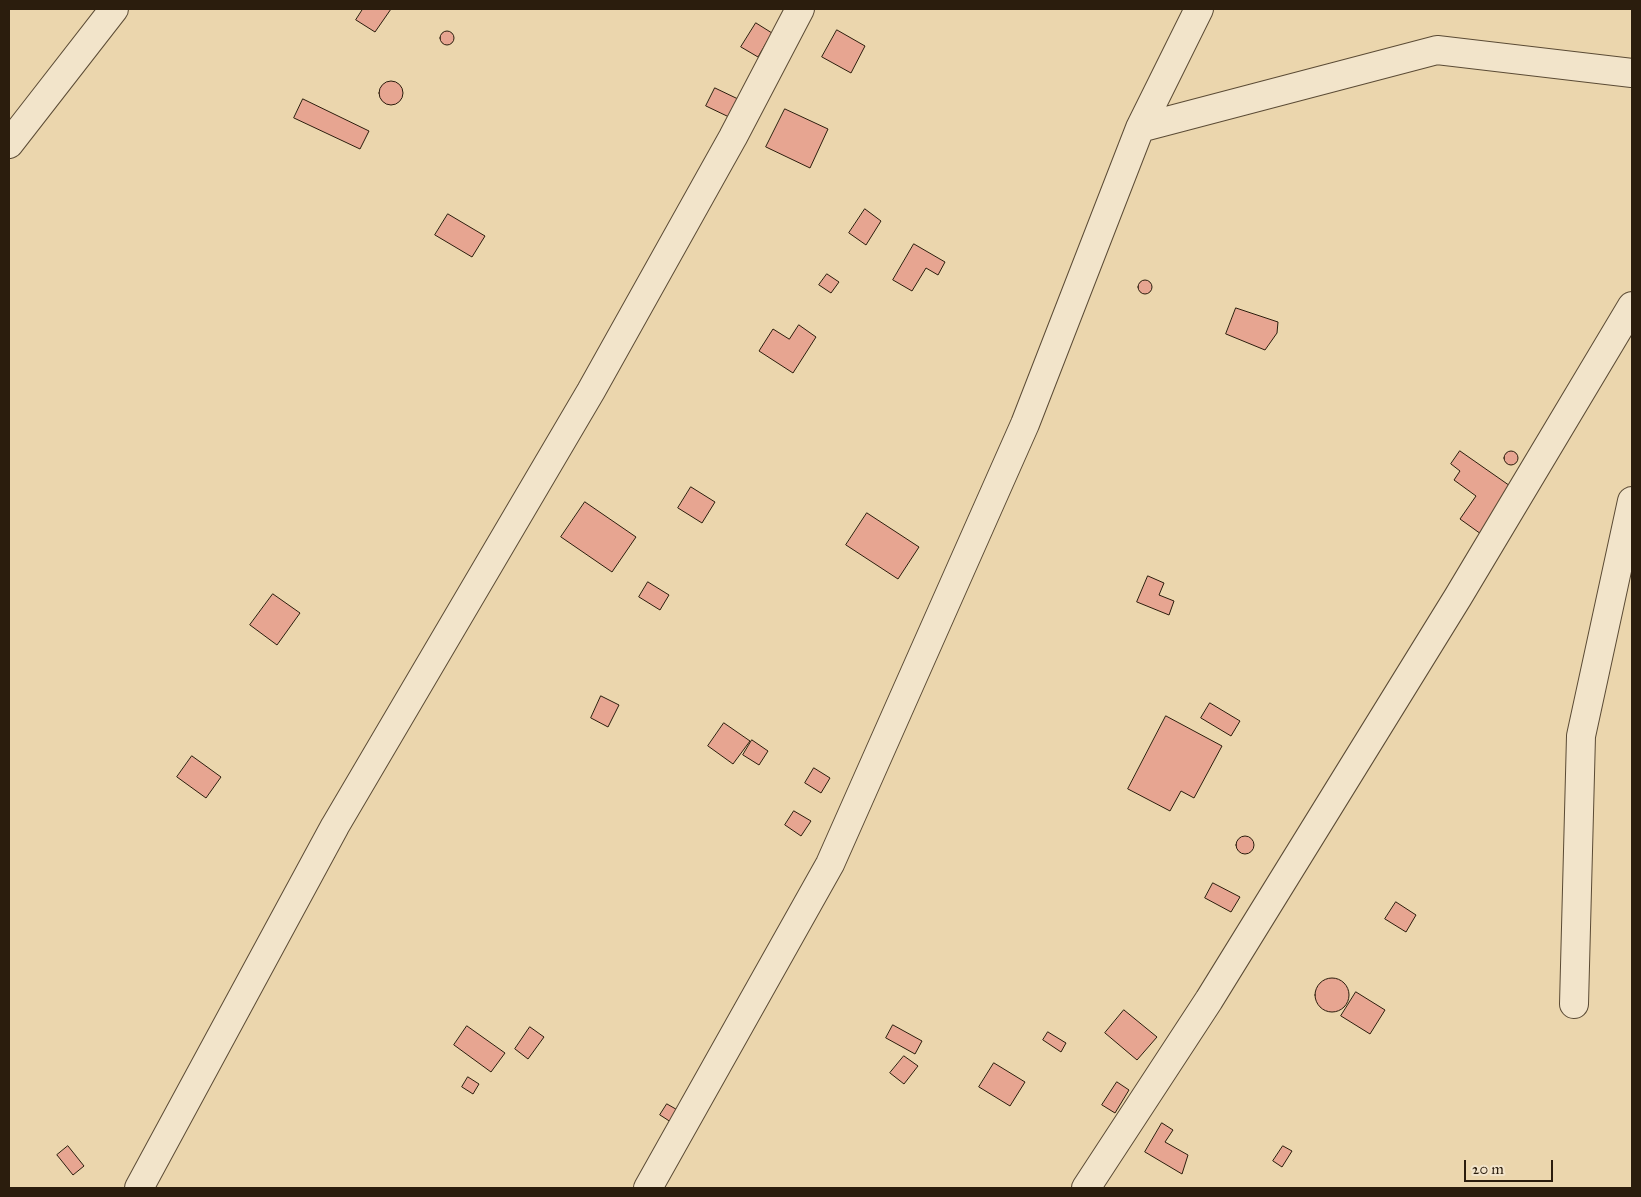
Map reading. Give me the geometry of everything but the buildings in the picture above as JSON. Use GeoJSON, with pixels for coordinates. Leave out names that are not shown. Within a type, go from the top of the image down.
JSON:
{"type":"FeatureCollection","features":[{"type":"Feature","properties":{"kind":"street"},"geometry":{"type":"LineString","coordinates":[[9,144],[114,9]]}},
{"type":"Feature","properties":{"kind":"street"},"geometry":{"type":"LineString","coordinates":[[139,1188],[334,826],[591,391],[733,137],[800,9]]}},
{"type":"Feature","properties":{"kind":"street"},"geometry":{"type":"LineString","coordinates":[[648,1188],[830,864],[1025,424],[1140,128],[1199,9]]}},
{"type":"Feature","properties":{"kind":"street"},"geometry":{"type":"LineString","coordinates":[[1140,128],[1437,50],[1632,73]]}},
{"type":"Feature","properties":{"kind":"street"},"geometry":{"type":"LineString","coordinates":[[1086,1188],[1209,1000],[1458,597],[1632,306]]}},
{"type":"Feature","properties":{"kind":"street"},"geometry":{"type":"LineString","coordinates":[[1574,1004],[1582,736],[1632,501]]}}]}
